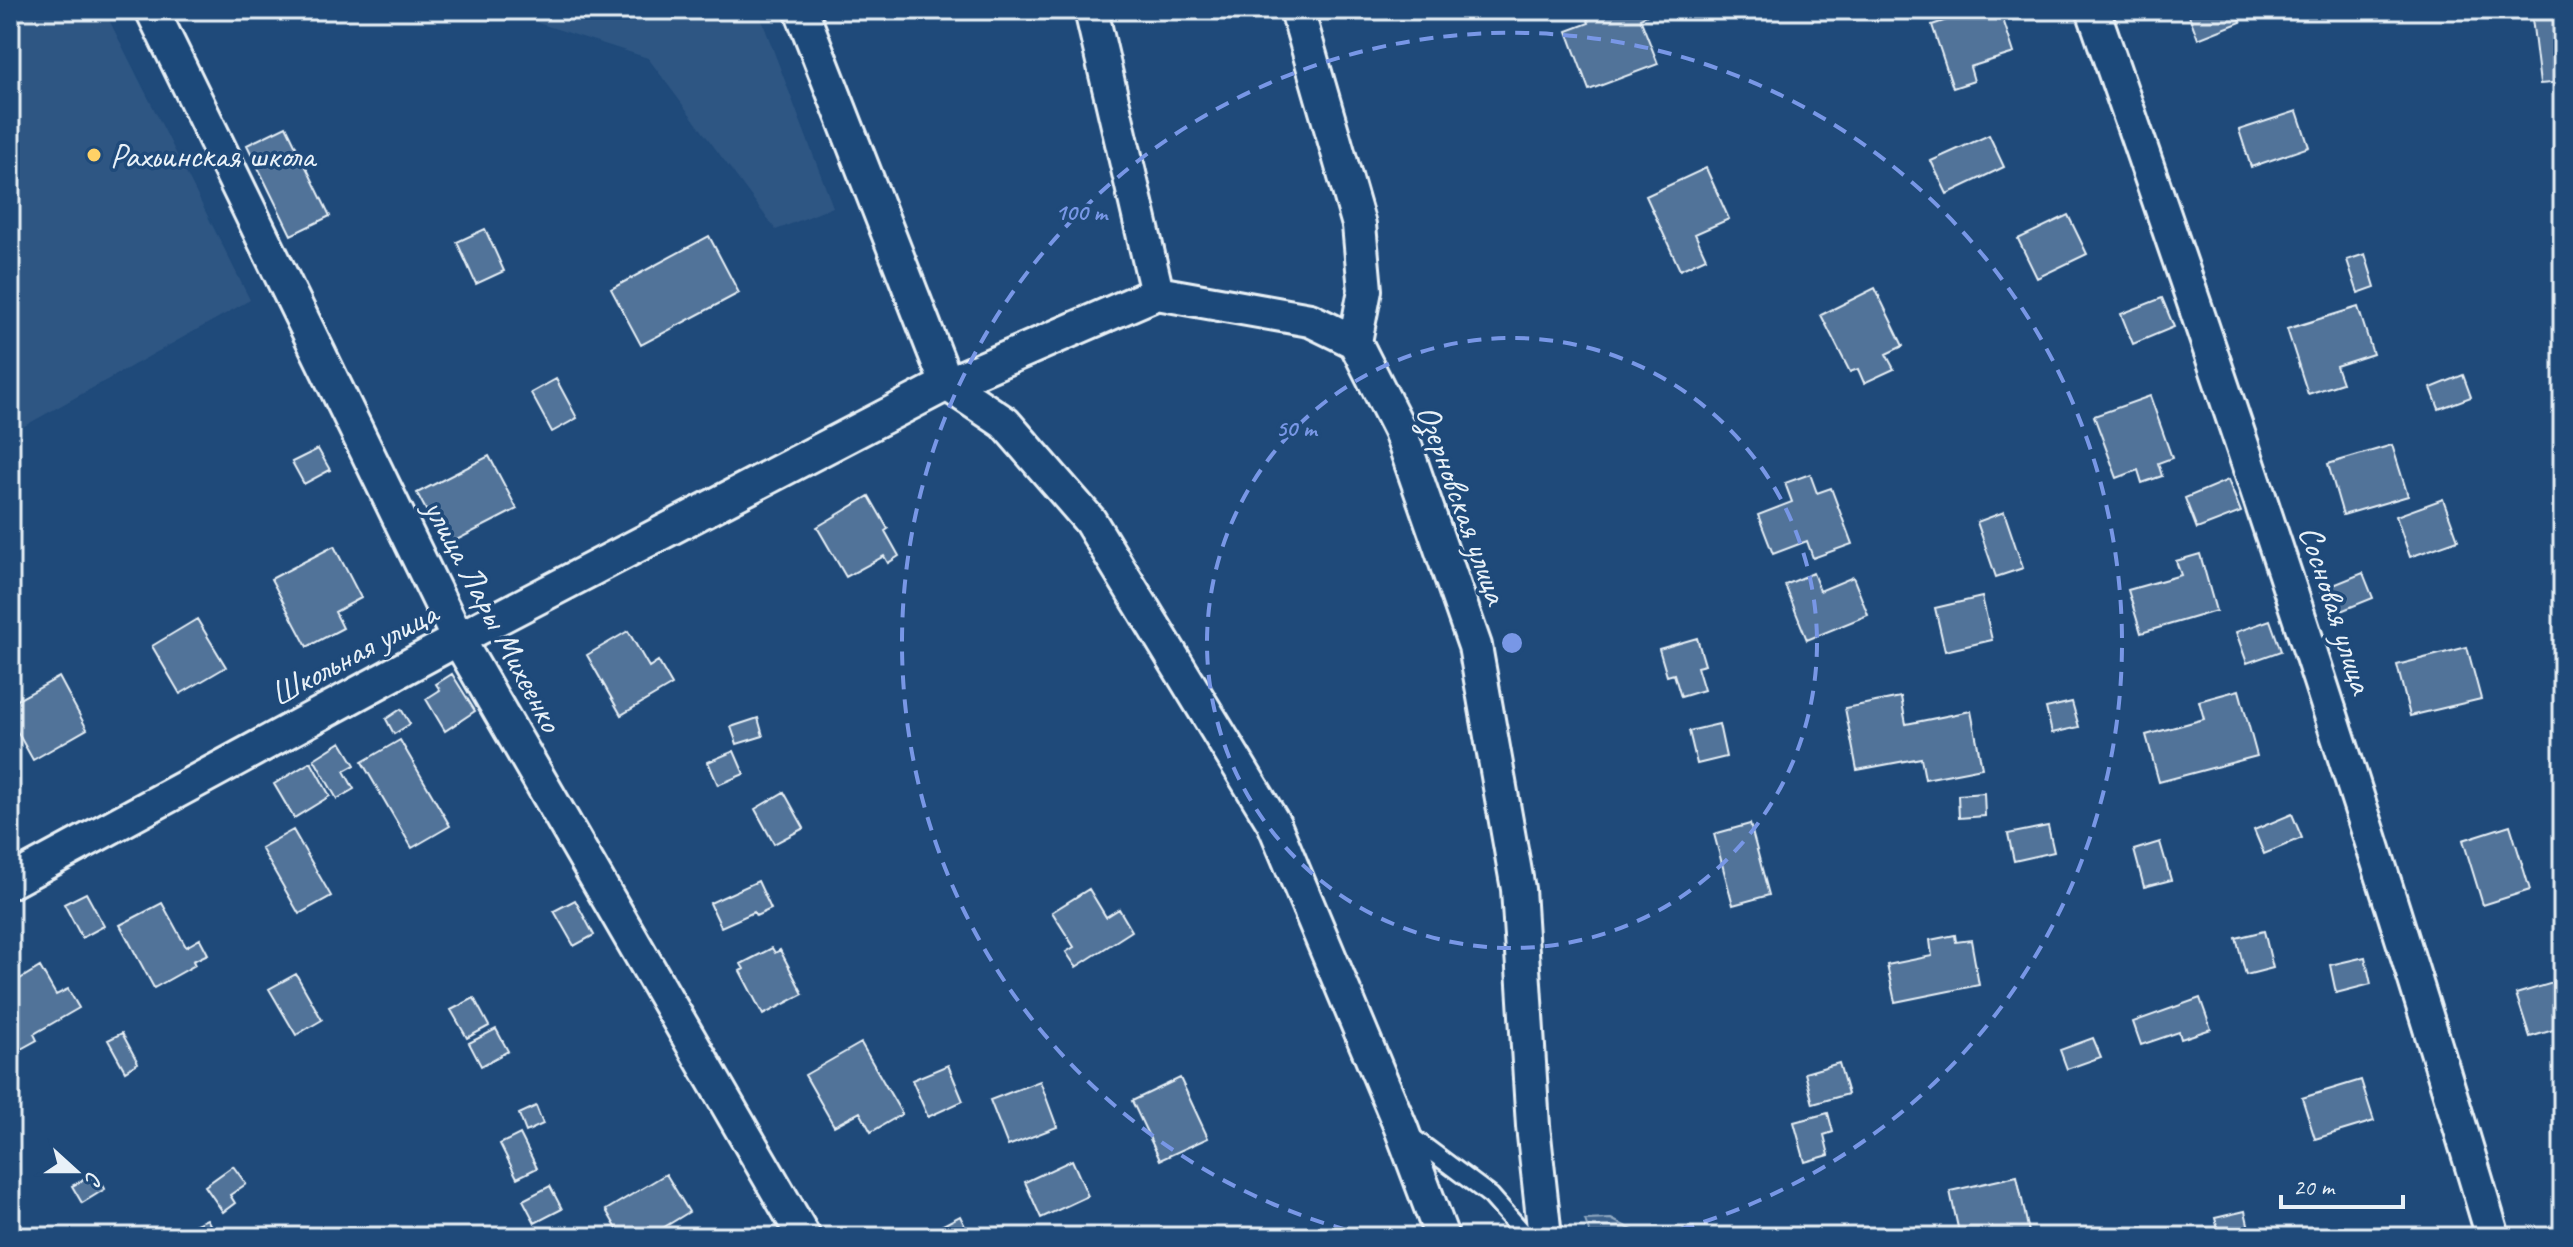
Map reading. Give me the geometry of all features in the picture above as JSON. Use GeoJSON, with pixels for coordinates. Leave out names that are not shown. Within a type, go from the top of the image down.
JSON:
{"type":"FeatureCollection","features":[{"type":"Feature","properties":{"kind":"street","name":"улица Лары Михеенко"},"geometry":{"type":"LineString","coordinates":[[152,10],[458,639],[794,1233]]}},
{"type":"Feature","properties":{"kind":"street"},"geometry":{"type":"LineString","coordinates":[[801,10],[947,384],[1005,423],[1090,521],[1274,824],[1401,1128],[1442,1237]]}},
{"type":"Feature","properties":{"kind":"street"},"geometry":{"type":"LineString","coordinates":[[1091,10],[1157,293],[1310,320],[1355,342],[1365,290],[1359,225],[1297,10]]}},
{"type":"Feature","properties":{"kind":"street","name":"Сосновая улица"},"geometry":{"type":"LineString","coordinates":[[2093,10],[2246,451],[2422,997],[2493,1237]]}},
{"type":"Feature","properties":{"kind":"street","name":"Школьная улица"},"geometry":{"type":"LineString","coordinates":[[10,882],[458,639],[947,384],[1157,293]]}},
{"type":"Feature","properties":{"kind":"street","name":"Озерновская улица"},"geometry":{"type":"LineString","coordinates":[[1355,342],[1400,431],[1475,646],[1518,889],[1533,1126],[1545,1237]]}},
{"type":"Feature","properties":{"kind":"lane"},"geometry":{"type":"LineString","coordinates":[[1401,1128],[1491,1196],[1527,1237]]}},
{"type":"Feature","properties":{"kind":"shaded area","name":"Рахьинская школа"},"geometry":{"type":"Polygon","coordinates":[[[10,10],[104,10],[250,300],[10,434],[10,10]]]}},
{"type":"Feature","properties":{"kind":"shaded area"},"geometry":{"type":"Polygon","coordinates":[[[528,10],[758,10],[833,207],[776,230],[648,58],[538,23],[528,10]]]}},
{"type":"Feature","properties":{"kind":"shaded area"},"geometry":{"type":"Polygon","coordinates":[[[1611,1219],[1646,1237],[1591,1237],[1585,1220],[1611,1219]]]}},
{"type":"Feature","properties":{"kind":"building"},"geometry":{"type":"Polygon","coordinates":[[[1584,10],[1645,10],[1647,15],[1640,18],[1658,64],[1589,90],[1567,31],[1589,23],[1584,10]]]}},
{"type":"Feature","properties":{"kind":"building"},"geometry":{"type":"Polygon","coordinates":[[[1950,10],[2000,10],[2014,53],[1970,67],[1974,81],[1953,88],[1932,25],[1953,18],[1950,10]]]}},
{"type":"Feature","properties":{"kind":"building"},"geometry":{"type":"Polygon","coordinates":[[[2187,10],[2237,10],[2241,22],[2198,39],[2187,10]]]}},
{"type":"Feature","properties":{"kind":"building"},"geometry":{"type":"Polygon","coordinates":[[[2531,10],[2563,10],[2563,82],[2540,84],[2531,10]]]}},
{"type":"Feature","properties":{"kind":"building"},"geometry":{"type":"Polygon","coordinates":[[[2297,111],[2309,147],[2251,167],[2239,130],[2297,111]]]}},
{"type":"Feature","properties":{"kind":"building"},"geometry":{"type":"Polygon","coordinates":[[[286,126],[330,216],[291,235],[247,145],[286,126]]]}},
{"type":"Feature","properties":{"kind":"building"},"geometry":{"type":"Polygon","coordinates":[[[1989,135],[2004,167],[1947,194],[1931,161],[1989,135]]]}},
{"type":"Feature","properties":{"kind":"building"},"geometry":{"type":"Polygon","coordinates":[[[1706,168],[1729,219],[1695,234],[1706,258],[1680,270],[1646,196],[1706,168]]]}},
{"type":"Feature","properties":{"kind":"building"},"geometry":{"type":"Polygon","coordinates":[[[2068,215],[2087,254],[2037,278],[2018,239],[2068,215]]]}},
{"type":"Feature","properties":{"kind":"building"},"geometry":{"type":"Polygon","coordinates":[[[485,229],[504,271],[476,284],[457,242],[485,229]]]}},
{"type":"Feature","properties":{"kind":"building"},"geometry":{"type":"Polygon","coordinates":[[[709,236],[739,293],[641,345],[611,289],[709,236]]]}},
{"type":"Feature","properties":{"kind":"building"},"geometry":{"type":"Polygon","coordinates":[[[2365,254],[2375,287],[2358,293],[2347,260],[2365,254]]]}},
{"type":"Feature","properties":{"kind":"building"},"geometry":{"type":"Polygon","coordinates":[[[1875,288],[1903,346],[1886,354],[1894,369],[1864,383],[1858,369],[1850,372],[1821,315],[1875,288]]]}},
{"type":"Feature","properties":{"kind":"building"},"geometry":{"type":"Polygon","coordinates":[[[2162,298],[2174,327],[2133,344],[2121,314],[2162,298]]]}},
{"type":"Feature","properties":{"kind":"building"},"geometry":{"type":"Polygon","coordinates":[[[2358,307],[2373,354],[2336,366],[2342,383],[2308,394],[2287,329],[2358,307]]]}},
{"type":"Feature","properties":{"kind":"building"},"geometry":{"type":"Polygon","coordinates":[[[2463,375],[2471,397],[2439,409],[2431,388],[2463,375]]]}},
{"type":"Feature","properties":{"kind":"building"},"geometry":{"type":"Polygon","coordinates":[[[556,379],[577,418],[552,432],[531,393],[556,379]]]}},
{"type":"Feature","properties":{"kind":"building"},"geometry":{"type":"Polygon","coordinates":[[[2150,396],[2172,458],[2158,463],[2162,476],[2142,483],[2138,470],[2117,478],[2094,416],[2150,396]]]}},
{"type":"Feature","properties":{"kind":"building"},"geometry":{"type":"Polygon","coordinates":[[[2392,445],[2408,496],[2343,515],[2328,464],[2392,445]]]}},
{"type":"Feature","properties":{"kind":"building"},"geometry":{"type":"Polygon","coordinates":[[[318,449],[330,470],[304,484],[292,462],[318,449]]]}},
{"type":"Feature","properties":{"kind":"building"},"geometry":{"type":"Polygon","coordinates":[[[489,456],[517,509],[445,546],[417,493],[489,456]]]}},
{"type":"Feature","properties":{"kind":"building"},"geometry":{"type":"Polygon","coordinates":[[[1810,474],[1817,493],[1831,488],[1852,544],[1813,558],[1807,541],[1773,554],[1758,515],[1792,502],[1785,483],[1810,474]]]}},
{"type":"Feature","properties":{"kind":"building"},"geometry":{"type":"Polygon","coordinates":[[[2228,480],[2241,512],[2197,529],[2185,498],[2228,480]]]}},
{"type":"Feature","properties":{"kind":"building"},"geometry":{"type":"Polygon","coordinates":[[[869,496],[899,556],[888,563],[884,556],[846,577],[817,527],[869,496]]]}},
{"type":"Feature","properties":{"kind":"building"},"geometry":{"type":"Polygon","coordinates":[[[2443,499],[2458,540],[2410,557],[2396,516],[2443,499]]]}},
{"type":"Feature","properties":{"kind":"building"},"geometry":{"type":"Polygon","coordinates":[[[2004,512],[2023,568],[1996,577],[1977,522],[2004,512]]]}},
{"type":"Feature","properties":{"kind":"building"},"geometry":{"type":"Polygon","coordinates":[[[334,546],[361,598],[335,612],[343,628],[307,647],[271,579],[334,546]]]}},
{"type":"Feature","properties":{"kind":"building"},"geometry":{"type":"Polygon","coordinates":[[[2200,554],[2216,611],[2141,633],[2128,590],[2181,575],[2176,561],[2200,554]]]}},
{"type":"Feature","properties":{"kind":"building"},"geometry":{"type":"Polygon","coordinates":[[[1813,573],[1820,591],[1853,577],[1868,615],[1807,640],[1785,585],[1813,573]]]}},
{"type":"Feature","properties":{"kind":"building"},"geometry":{"type":"Polygon","coordinates":[[[2363,573],[2373,598],[2331,615],[2321,590],[2363,573]]]}},
{"type":"Feature","properties":{"kind":"building"},"geometry":{"type":"Polygon","coordinates":[[[1982,597],[1992,640],[1945,651],[1935,608],[1982,597]]]}},
{"type":"Feature","properties":{"kind":"building"},"geometry":{"type":"Polygon","coordinates":[[[197,619],[226,667],[180,694],[152,646],[197,619]]]}},
{"type":"Feature","properties":{"kind":"building"},"geometry":{"type":"Polygon","coordinates":[[[2270,620],[2281,651],[2247,663],[2236,632],[2270,620]]]}},
{"type":"Feature","properties":{"kind":"building"},"geometry":{"type":"Polygon","coordinates":[[[628,631],[649,667],[658,661],[672,685],[621,715],[587,655],[628,631]]]}},
{"type":"Feature","properties":{"kind":"building"},"geometry":{"type":"Polygon","coordinates":[[[1697,638],[1705,665],[1697,667],[1704,690],[1681,697],[1674,674],[1667,676],[1659,649],[1697,638]]]}},
{"type":"Feature","properties":{"kind":"building"},"geometry":{"type":"Polygon","coordinates":[[[2467,647],[2481,699],[2410,716],[2397,665],[2467,647]]]}},
{"type":"Feature","properties":{"kind":"building"},"geometry":{"type":"Polygon","coordinates":[[[452,674],[475,711],[445,731],[426,699],[440,690],[436,684],[452,674]]]}},
{"type":"Feature","properties":{"kind":"building"},"geometry":{"type":"Polygon","coordinates":[[[59,677],[87,729],[33,760],[10,719],[10,704],[59,677]]]}},
{"type":"Feature","properties":{"kind":"building"},"geometry":{"type":"Polygon","coordinates":[[[2239,690],[2257,756],[2159,782],[2146,735],[2204,719],[2199,701],[2239,690]]]}},
{"type":"Feature","properties":{"kind":"building"},"geometry":{"type":"Polygon","coordinates":[[[1901,697],[1906,724],[1971,711],[1982,768],[1925,779],[1921,758],[1857,770],[1845,708],[1901,697]]]}},
{"type":"Feature","properties":{"kind":"building"},"geometry":{"type":"Polygon","coordinates":[[[2072,702],[2079,727],[2052,733],[2046,708],[2072,702]]]}},
{"type":"Feature","properties":{"kind":"building"},"geometry":{"type":"Polygon","coordinates":[[[401,709],[410,724],[394,734],[386,719],[401,709]]]}},
{"type":"Feature","properties":{"kind":"building"},"geometry":{"type":"Polygon","coordinates":[[[758,718],[763,736],[737,744],[731,727],[758,718]]]}},
{"type":"Feature","properties":{"kind":"building"},"geometry":{"type":"Polygon","coordinates":[[[1719,724],[1726,757],[1697,764],[1689,731],[1719,724]]]}},
{"type":"Feature","properties":{"kind":"building"},"geometry":{"type":"Polygon","coordinates":[[[400,740],[450,826],[412,848],[362,762],[400,740]]]}},
{"type":"Feature","properties":{"kind":"building"},"geometry":{"type":"Polygon","coordinates":[[[341,742],[355,765],[344,771],[354,789],[337,799],[314,759],[341,742]]]}},
{"type":"Feature","properties":{"kind":"building"},"geometry":{"type":"Polygon","coordinates":[[[734,751],[744,774],[718,785],[708,762],[734,751]]]}},
{"type":"Feature","properties":{"kind":"building"},"geometry":{"type":"Polygon","coordinates":[[[311,762],[330,796],[294,818],[274,784],[311,762]]]}},
{"type":"Feature","properties":{"kind":"building"},"geometry":{"type":"Polygon","coordinates":[[[784,792],[804,828],[774,844],[755,809],[784,792]]]}},
{"type":"Feature","properties":{"kind":"building"},"geometry":{"type":"Polygon","coordinates":[[[1984,793],[1985,816],[1959,818],[1958,795],[1984,793]]]}},
{"type":"Feature","properties":{"kind":"building"},"geometry":{"type":"Polygon","coordinates":[[[2292,814],[2302,838],[2264,854],[2254,830],[2292,814]]]}},
{"type":"Feature","properties":{"kind":"building"},"geometry":{"type":"Polygon","coordinates":[[[1750,824],[1769,895],[1733,905],[1714,834],[1750,824]]]}},
{"type":"Feature","properties":{"kind":"building"},"geometry":{"type":"Polygon","coordinates":[[[2510,825],[2530,890],[2483,905],[2463,840],[2510,825]]]}},
{"type":"Feature","properties":{"kind":"building"},"geometry":{"type":"Polygon","coordinates":[[[2048,826],[2054,852],[2014,861],[2008,834],[2048,826]]]}},
{"type":"Feature","properties":{"kind":"building"},"geometry":{"type":"Polygon","coordinates":[[[293,830],[331,896],[299,914],[261,848],[293,830]]]}},
{"type":"Feature","properties":{"kind":"building"},"geometry":{"type":"Polygon","coordinates":[[[2160,842],[2171,880],[2144,887],[2134,850],[2160,842]]]}},
{"type":"Feature","properties":{"kind":"building"},"geometry":{"type":"Polygon","coordinates":[[[758,881],[771,909],[756,916],[754,912],[721,927],[710,903],[758,881]]]}},
{"type":"Feature","properties":{"kind":"building"},"geometry":{"type":"Polygon","coordinates":[[[1089,889],[1106,917],[1119,909],[1132,931],[1076,967],[1066,952],[1074,947],[1052,912],[1089,889]]]}},
{"type":"Feature","properties":{"kind":"building"},"geometry":{"type":"Polygon","coordinates":[[[86,893],[104,926],[82,938],[64,904],[86,893]]]}},
{"type":"Feature","properties":{"kind":"building"},"geometry":{"type":"Polygon","coordinates":[[[575,900],[594,935],[574,946],[554,911],[575,900]]]}},
{"type":"Feature","properties":{"kind":"building"},"geometry":{"type":"Polygon","coordinates":[[[162,903],[186,947],[200,939],[208,954],[154,988],[120,925],[162,903]]]}},
{"type":"Feature","properties":{"kind":"building"},"geometry":{"type":"Polygon","coordinates":[[[2264,931],[2273,968],[2246,975],[2236,938],[2264,931]]]}},
{"type":"Feature","properties":{"kind":"building"},"geometry":{"type":"Polygon","coordinates":[[[1955,935],[1956,942],[1971,940],[1979,985],[1895,1002],[1887,965],[1932,956],[1930,940],[1955,935]]]}},
{"type":"Feature","properties":{"kind":"building"},"geometry":{"type":"Polygon","coordinates":[[[772,948],[775,953],[780,950],[803,994],[763,1015],[740,971],[744,969],[741,964],[772,948]]]}},
{"type":"Feature","properties":{"kind":"building"},"geometry":{"type":"Polygon","coordinates":[[[2365,957],[2371,984],[2336,993],[2330,965],[2365,957]]]}},
{"type":"Feature","properties":{"kind":"building"},"geometry":{"type":"Polygon","coordinates":[[[40,967],[56,995],[68,989],[79,1008],[34,1034],[37,1040],[19,1050],[10,1034],[10,1020],[18,1016],[10,1002],[10,985],[40,967]]]}},
{"type":"Feature","properties":{"kind":"building"},"geometry":{"type":"Polygon","coordinates":[[[296,974],[322,1020],[296,1035],[269,989],[296,974]]]}},
{"type":"Feature","properties":{"kind":"building"},"geometry":{"type":"Polygon","coordinates":[[[2563,980],[2563,1027],[2530,1037],[2516,994],[2563,980]]]}},
{"type":"Feature","properties":{"kind":"building"},"geometry":{"type":"Polygon","coordinates":[[[474,998],[489,1026],[467,1038],[451,1010],[474,998]]]}},
{"type":"Feature","properties":{"kind":"building"},"geometry":{"type":"Polygon","coordinates":[[[2200,998],[2211,1029],[2181,1039],[2179,1032],[2141,1045],[2133,1022],[2200,998]]]}},
{"type":"Feature","properties":{"kind":"building"},"geometry":{"type":"Polygon","coordinates":[[[496,1029],[508,1051],[481,1066],[469,1043],[496,1029]]]}},
{"type":"Feature","properties":{"kind":"building"},"geometry":{"type":"Polygon","coordinates":[[[122,1033],[138,1063],[125,1071],[108,1040],[122,1033]]]}},
{"type":"Feature","properties":{"kind":"building"},"geometry":{"type":"Polygon","coordinates":[[[2093,1038],[2101,1057],[2067,1069],[2060,1050],[2093,1038]]]}},
{"type":"Feature","properties":{"kind":"building"},"geometry":{"type":"Polygon","coordinates":[[[861,1043],[902,1114],[871,1132],[860,1112],[834,1126],[805,1075],[861,1043]]]}},
{"type":"Feature","properties":{"kind":"building"},"geometry":{"type":"Polygon","coordinates":[[[1839,1063],[1848,1094],[1813,1104],[1805,1073],[1839,1063]]]}},
{"type":"Feature","properties":{"kind":"building"},"geometry":{"type":"Polygon","coordinates":[[[948,1065],[963,1101],[928,1117],[912,1080],[948,1065]]]}},
{"type":"Feature","properties":{"kind":"building"},"geometry":{"type":"Polygon","coordinates":[[[1180,1078],[1208,1138],[1160,1160],[1132,1101],[1180,1078]]]}},
{"type":"Feature","properties":{"kind":"building"},"geometry":{"type":"Polygon","coordinates":[[[2361,1080],[2374,1121],[2315,1139],[2302,1098],[2361,1080]]]}},
{"type":"Feature","properties":{"kind":"building"},"geometry":{"type":"Polygon","coordinates":[[[1040,1081],[1057,1127],[1008,1146],[990,1100],[1040,1081]]]}},
{"type":"Feature","properties":{"kind":"building"},"geometry":{"type":"Polygon","coordinates":[[[536,1106],[543,1124],[526,1132],[519,1114],[536,1106]]]}},
{"type":"Feature","properties":{"kind":"building"},"geometry":{"type":"Polygon","coordinates":[[[1828,1113],[1833,1132],[1824,1135],[1829,1155],[1805,1162],[1794,1122],[1828,1113]]]}},
{"type":"Feature","properties":{"kind":"building"},"geometry":{"type":"Polygon","coordinates":[[[520,1134],[537,1168],[517,1178],[500,1144],[520,1134]]]}},
{"type":"Feature","properties":{"kind":"building"},"geometry":{"type":"Polygon","coordinates":[[[1072,1160],[1088,1196],[1041,1218],[1025,1182],[1072,1160]]]}},
{"type":"Feature","properties":{"kind":"building"},"geometry":{"type":"Polygon","coordinates":[[[233,1166],[246,1184],[230,1195],[235,1203],[223,1212],[205,1186],[233,1166]]]}},
{"type":"Feature","properties":{"kind":"building"},"geometry":{"type":"Polygon","coordinates":[[[96,1173],[105,1189],[82,1203],[72,1186],[96,1173]]]}},
{"type":"Feature","properties":{"kind":"building"},"geometry":{"type":"Polygon","coordinates":[[[666,1174],[689,1212],[648,1237],[607,1237],[617,1229],[606,1210],[666,1174]]]}},
{"type":"Feature","properties":{"kind":"building"},"geometry":{"type":"Polygon","coordinates":[[[2017,1176],[2030,1237],[1960,1237],[1950,1191],[2017,1176]]]}},
{"type":"Feature","properties":{"kind":"building"},"geometry":{"type":"Polygon","coordinates":[[[550,1186],[562,1209],[535,1223],[523,1200],[550,1186]]]}},
{"type":"Feature","properties":{"kind":"building"},"geometry":{"type":"Polygon","coordinates":[[[2245,1211],[2251,1237],[2220,1237],[2215,1218],[2245,1211]]]}},
{"type":"Feature","properties":{"kind":"building"},"geometry":{"type":"Polygon","coordinates":[[[960,1216],[970,1237],[920,1237],[960,1216]]]}},
{"type":"Feature","properties":{"kind":"building"},"geometry":{"type":"Polygon","coordinates":[[[207,1219],[217,1237],[198,1237],[192,1226],[207,1219]]]}},
{"type":"Feature","properties":{"kind":"place","name":"Рахьинская школа"},"geometry":{"type":"Point","coordinates":[94,155]}}]}
